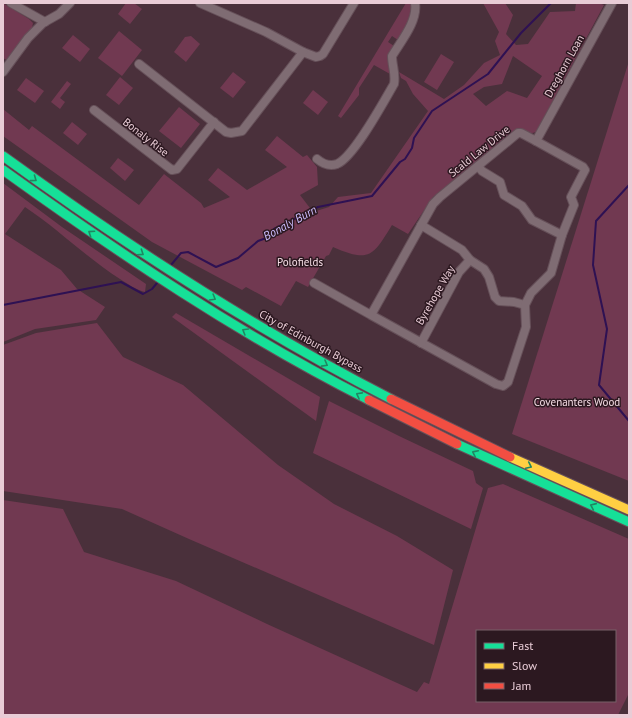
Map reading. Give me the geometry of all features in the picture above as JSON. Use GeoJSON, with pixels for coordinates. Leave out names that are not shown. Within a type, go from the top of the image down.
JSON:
{"type":"FeatureCollection","features":[{"type":"Feature","properties":{"kind":"highway","name":"City of Edinburgh Bypass"},"geometry":{"type":"LineString","coordinates":[[3,156],[154,262],[293,346],[381,394],[490,448],[629,510]]}},
{"type":"Feature","properties":{"kind":"highway"},"geometry":{"type":"LineString","coordinates":[[3,170],[66,216],[173,287],[329,379],[489,460],[629,522]]}},
{"type":"Feature","properties":{"kind":"street"},"geometry":{"type":"LineString","coordinates":[[11,3],[45,22]]}},
{"type":"Feature","properties":{"kind":"street"},"geometry":{"type":"LineString","coordinates":[[4,68],[28,38],[45,22],[59,14],[70,3]]}},
{"type":"Feature","properties":{"kind":"street"},"geometry":{"type":"LineString","coordinates":[[200,3],[266,32],[303,52],[316,57],[323,54],[354,3]]}},
{"type":"Feature","properties":{"kind":"street"},"geometry":{"type":"LineString","coordinates":[[317,159],[330,165],[338,164],[347,156],[365,132],[394,84],[396,77],[392,63],[392,56],[415,18],[415,3]]}},
{"type":"Feature","properties":{"kind":"street","name":"Dreghorn Loan"},"geometry":{"type":"LineString","coordinates":[[536,141],[612,3]]}},
{"type":"Feature","properties":{"kind":"street"},"geometry":{"type":"LineString","coordinates":[[139,64],[226,132],[231,133],[242,131],[303,52]]}},
{"type":"Feature","properties":{"kind":"street","name":"Bonaly Rise"},"geometry":{"type":"LineString","coordinates":[[94,110],[172,170],[177,169],[214,122]]}},
{"type":"Feature","properties":{"kind":"street","name":"Scald Law Drive"},"geometry":{"type":"LineString","coordinates":[[371,315],[433,204],[518,133],[536,141],[583,167],[585,170],[571,197],[574,205],[562,235],[551,273],[531,292],[525,305]]}},
{"type":"Feature","properties":{"kind":"street"},"geometry":{"type":"LineString","coordinates":[[478,166],[482,171],[500,182],[504,195],[522,206],[532,220],[562,235]]}},
{"type":"Feature","properties":{"kind":"street"},"geometry":{"type":"LineString","coordinates":[[314,283],[496,384],[503,386],[511,377],[526,327],[525,305],[514,302],[499,301],[495,297],[489,277],[484,269],[470,260],[462,250],[421,225]]}},
{"type":"Feature","properties":{"kind":"street","name":"Byrehope Way"},"geometry":{"type":"LineString","coordinates":[[421,343],[459,272],[470,260]]}},
{"type":"Feature","properties":{"kind":"green space"},"geometry":{"type":"Polygon","coordinates":[[[3,3],[33,23],[32,28],[8,61],[3,58],[3,3]]]}},
{"type":"Feature","properties":{"kind":"green space"},"geometry":{"type":"Polygon","coordinates":[[[126,3],[134,3],[142,9],[130,24],[118,14],[126,3]]]}},
{"type":"Feature","properties":{"kind":"green space"},"geometry":{"type":"Polygon","coordinates":[[[406,3],[412,4],[410,18],[398,40],[392,36],[388,42],[394,46],[388,57],[390,74],[374,65],[359,88],[359,95],[341,118],[338,116],[406,3]]]}},
{"type":"Feature","properties":{"kind":"green space","name":"Polofields"},"geometry":{"type":"Polygon","coordinates":[[[483,3],[505,3],[513,15],[506,34],[516,45],[528,44],[550,12],[575,11],[576,3],[599,3],[604,5],[536,132],[529,134],[521,129],[515,130],[433,197],[408,234],[392,225],[380,244],[369,254],[355,255],[333,247],[308,287],[296,281],[281,306],[246,287],[242,290],[152,242],[3,136],[3,109],[29,130],[32,126],[139,205],[164,174],[201,203],[204,208],[230,197],[208,180],[218,168],[247,190],[287,167],[265,150],[277,136],[303,157],[307,155],[317,167],[318,185],[300,195],[313,212],[329,207],[338,197],[371,193],[428,111],[413,94],[406,81],[401,78],[399,72],[444,99],[464,85],[484,63],[500,55],[495,41],[499,32],[483,3]],[[513,56],[502,84],[484,87],[473,94],[486,106],[507,91],[527,98],[542,76],[513,56]]]}},
{"type":"Feature","properties":{"kind":"green space"},"geometry":{"type":"Polygon","coordinates":[[[119,31],[142,50],[122,76],[98,58],[119,31]]]}},
{"type":"Feature","properties":{"kind":"green space"},"geometry":{"type":"Polygon","coordinates":[[[73,35],[90,49],[80,62],[62,48],[73,35]]]}},
{"type":"Feature","properties":{"kind":"green space"},"geometry":{"type":"Polygon","coordinates":[[[191,36],[200,44],[186,62],[174,52],[185,37],[191,36]]]}},
{"type":"Feature","properties":{"kind":"green space"},"geometry":{"type":"Polygon","coordinates":[[[441,54],[454,62],[437,90],[424,82],[441,54]]]}},
{"type":"Feature","properties":{"kind":"green space","name":"Covenanters Wood"},"geometry":{"type":"Polygon","coordinates":[[[629,61],[629,481],[512,434],[629,61]]]}},
{"type":"Feature","properties":{"kind":"green space"},"geometry":{"type":"Polygon","coordinates":[[[233,72],[246,82],[233,98],[220,88],[233,72]]]}},
{"type":"Feature","properties":{"kind":"green space"},"geometry":{"type":"Polygon","coordinates":[[[120,77],[133,88],[119,105],[106,95],[120,77]]]}},
{"type":"Feature","properties":{"kind":"green space"},"geometry":{"type":"Polygon","coordinates":[[[26,78],[44,91],[35,103],[17,90],[26,78]]]}},
{"type":"Feature","properties":{"kind":"green space"},"geometry":{"type":"Polygon","coordinates":[[[67,81],[71,84],[60,98],[65,102],[60,109],[51,102],[67,81]]]}},
{"type":"Feature","properties":{"kind":"green space"},"geometry":{"type":"Polygon","coordinates":[[[313,90],[328,102],[318,115],[303,103],[313,90]]]}},
{"type":"Feature","properties":{"kind":"green space"},"geometry":{"type":"Polygon","coordinates":[[[179,107],[200,124],[181,148],[159,131],[179,107]]]}},
{"type":"Feature","properties":{"kind":"green space"},"geometry":{"type":"Polygon","coordinates":[[[72,122],[87,134],[78,145],[63,133],[72,122]]]}},
{"type":"Feature","properties":{"kind":"green space"},"geometry":{"type":"Polygon","coordinates":[[[118,158],[134,170],[125,181],[110,168],[118,158]]]}},
{"type":"Feature","properties":{"kind":"green space"},"geometry":{"type":"Polygon","coordinates":[[[3,183],[62,227],[146,284],[145,292],[132,287],[108,271],[25,207],[5,234],[61,270],[77,289],[105,307],[96,320],[35,329],[3,342],[3,183]]]}},
{"type":"Feature","properties":{"kind":"green space"},"geometry":{"type":"Polygon","coordinates":[[[176,313],[320,397],[316,421],[172,317],[176,313]]]}},
{"type":"Feature","properties":{"kind":"green space"},"geometry":{"type":"Polygon","coordinates":[[[97,323],[123,357],[183,385],[278,465],[334,504],[397,536],[453,570],[434,645],[122,509],[3,491],[3,345],[36,333],[97,323]]]}},
{"type":"Feature","properties":{"kind":"green space"},"geometry":{"type":"Polygon","coordinates":[[[329,401],[473,471],[476,483],[483,488],[471,529],[313,453],[329,401]]]}},
{"type":"Feature","properties":{"kind":"green space"},"geometry":{"type":"Polygon","coordinates":[[[503,484],[629,539],[629,693],[618,715],[3,715],[3,500],[63,509],[84,552],[176,581],[417,692],[424,682],[429,684],[488,488],[503,484]]]}},
{"type":"Feature","properties":{"kind":"waterway","name":"Bonaly Burn"},"geometry":{"type":"LineString","coordinates":[[171,265],[181,253],[188,252],[216,267],[238,258],[258,241],[269,237],[274,229],[318,207],[372,196],[400,162],[405,159],[412,148],[414,138],[432,111],[488,74],[521,33],[551,3]]}},
{"type":"Feature","properties":{"kind":"waterway"},"geometry":{"type":"LineString","coordinates":[[629,185],[596,221],[593,265],[607,329],[599,385],[629,421]]}},
{"type":"Feature","properties":{"kind":"waterway","name":"Bonaly Burn"},"geometry":{"type":"LineString","coordinates":[[3,305],[121,282],[143,294],[152,289],[157,283]]}},
{"type":"Feature","properties":{"kind":"traffic: fast"},"geometry":{"type":"LineString","coordinates":[[3,156],[97,222],[192,285],[290,344],[391,399]]}},
{"type":"Feature","properties":{"kind":"traffic: fast"},"geometry":{"type":"LineString","coordinates":[[3,170],[136,263],[227,321],[321,375],[369,400]]}},
{"type":"Feature","properties":{"kind":"traffic: fast"},"geometry":{"type":"LineString","coordinates":[[457,444],[629,522]]}},
{"type":"Feature","properties":{"kind":"traffic: slow"},"geometry":{"type":"LineString","coordinates":[[510,457],[629,510]]}},
{"type":"Feature","properties":{"kind":"traffic: jam"},"geometry":{"type":"LineString","coordinates":[[391,399],[510,457]]}},
{"type":"Feature","properties":{"kind":"traffic: jam"},"geometry":{"type":"LineString","coordinates":[[369,400],[457,444]]}}]}
